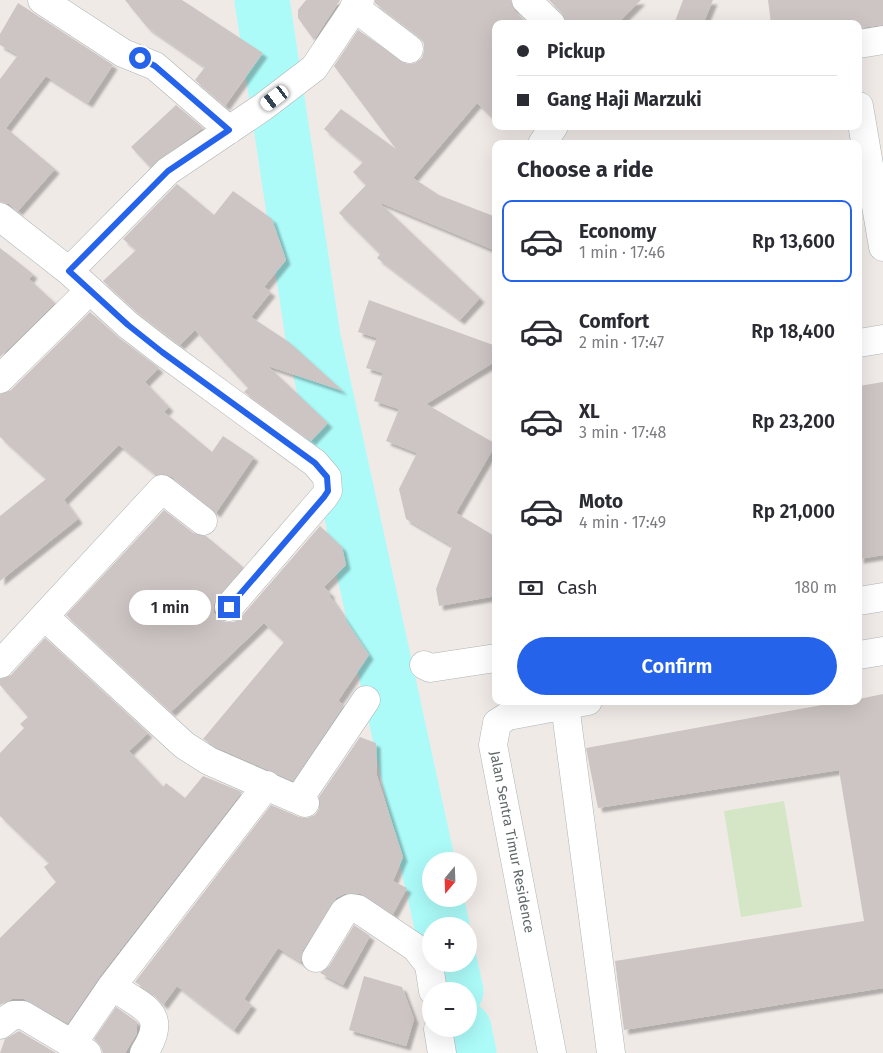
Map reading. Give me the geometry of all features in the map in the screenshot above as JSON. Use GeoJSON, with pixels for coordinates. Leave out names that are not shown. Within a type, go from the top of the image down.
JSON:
{"type":"FeatureCollection","features":[{"type":"Feature","properties":{"kind":"street"},"geometry":{"type":"LineString","coordinates":[[42,0],[123,53],[155,66],[229,130]]}},
{"type":"Feature","properties":{"kind":"street"},"geometry":{"type":"LineString","coordinates":[[526,0],[548,20]]}},
{"type":"Feature","properties":{"kind":"street"},"geometry":{"type":"LineString","coordinates":[[69,271],[168,171],[263,107],[314,68],[357,4],[409,50]]}},
{"type":"Feature","properties":{"kind":"street"},"geometry":{"type":"LineString","coordinates":[[862,44],[883,40]]}},
{"type":"Feature","properties":{"kind":"street"},"geometry":{"type":"LineString","coordinates":[[862,124],[883,247]]}},
{"type":"Feature","properties":{"kind":"street"},"geometry":{"type":"LineString","coordinates":[[0,217],[69,271],[162,352],[294,447],[322,469],[327,477],[328,491],[324,497],[229,607]]}},
{"type":"Feature","properties":{"kind":"street"},"geometry":{"type":"LineString","coordinates":[[0,379],[90,290]]}},
{"type":"Feature","properties":{"kind":"street"},"geometry":{"type":"LineString","coordinates":[[862,342],[883,339]]}},
{"type":"Feature","properties":{"kind":"street"},"geometry":{"type":"LineString","coordinates":[[0,664],[45,618],[162,490],[203,522]]}},
{"type":"Feature","properties":{"kind":"street"},"geometry":{"type":"LineString","coordinates":[[862,600],[883,597]]}},
{"type":"Feature","properties":{"kind":"street"},"geometry":{"type":"LineString","coordinates":[[45,618],[184,745],[210,761],[302,801],[366,700]]}},
{"type":"Feature","properties":{"kind":"street"},"geometry":{"type":"LineString","coordinates":[[862,655],[883,651]]}},
{"type":"Feature","properties":{"kind":"street"},"geometry":{"type":"LineString","coordinates":[[424,665],[430,668],[492,659]]}},
{"type":"Feature","properties":{"kind":"street","name":"Jalan Sentra Timur Residence"},"geometry":{"type":"LineString","coordinates":[[552,1053],[492,744],[497,723],[508,716],[566,705]]}},
{"type":"Feature","properties":{"kind":"street"},"geometry":{"type":"LineString","coordinates":[[577,705],[608,1052]]}},
{"type":"Feature","properties":{"kind":"street"},"geometry":{"type":"LineString","coordinates":[[0,1025],[13,1015],[22,1015],[80,1048],[112,986],[267,786]]}},
{"type":"Feature","properties":{"kind":"street"},"geometry":{"type":"LineString","coordinates":[[316,958],[344,912],[351,908],[358,909],[416,948],[428,965],[431,982]]}},
{"type":"Feature","properties":{"kind":"street"},"geometry":{"type":"LineString","coordinates":[[112,986],[153,1015],[156,1026],[153,1039],[144,1053]]}},
{"type":"Feature","properties":{"kind":"street"},"geometry":{"type":"LineString","coordinates":[[439,1037],[442,1053]]}},
{"type":"Feature","properties":{"kind":"green space"},"geometry":{"type":"Polygon","coordinates":[[[784,801],[802,907],[741,917],[724,811],[784,801]]]}},
{"type":"Feature","properties":{"kind":"building"},"geometry":{"type":"Polygon","coordinates":[[[125,0],[182,0],[263,53],[225,106],[195,80],[205,67],[147,27],[125,0]]]}},
{"type":"Feature","properties":{"kind":"building"},"geometry":{"type":"Polygon","coordinates":[[[306,0],[340,0],[314,40],[298,18],[298,10],[306,0]]]}},
{"type":"Feature","properties":{"kind":"building"},"geometry":{"type":"Polygon","coordinates":[[[375,0],[511,0],[515,11],[524,20],[492,20],[492,118],[477,103],[413,178],[439,195],[492,215],[492,249],[379,202],[480,298],[460,320],[377,258],[380,254],[339,213],[366,185],[353,172],[363,162],[324,129],[341,109],[396,149],[334,66],[358,30],[407,64],[415,63],[422,58],[424,51],[424,43],[419,37],[375,3],[375,0]]]}},
{"type":"Feature","properties":{"kind":"building"},"geometry":{"type":"Polygon","coordinates":[[[549,0],[641,0],[621,20],[565,20],[562,13],[549,0]]]}},
{"type":"Feature","properties":{"kind":"building"},"geometry":{"type":"Polygon","coordinates":[[[683,0],[713,0],[705,20],[676,20],[683,0]]]}},
{"type":"Feature","properties":{"kind":"building"},"geometry":{"type":"Polygon","coordinates":[[[768,0],[883,0],[883,25],[862,28],[862,20],[770,20],[768,0]]]}},
{"type":"Feature","properties":{"kind":"building"},"geometry":{"type":"Polygon","coordinates":[[[18,3],[113,65],[88,103],[46,76],[6,128],[55,169],[18,211],[9,204],[0,202],[0,79],[18,55],[0,45],[0,34],[18,3]]]}},
{"type":"Feature","properties":{"kind":"building"},"geometry":{"type":"Polygon","coordinates":[[[176,105],[203,128],[150,167],[131,147],[176,105]]]}},
{"type":"Feature","properties":{"kind":"building"},"geometry":{"type":"Polygon","coordinates":[[[177,184],[214,215],[233,191],[272,219],[286,260],[264,287],[271,292],[251,317],[289,342],[343,391],[268,366],[328,423],[311,441],[244,392],[248,388],[195,330],[180,345],[138,313],[103,281],[136,250],[123,239],[177,184]]]}},
{"type":"Feature","properties":{"kind":"building"},"geometry":{"type":"Polygon","coordinates":[[[0,248],[33,274],[29,279],[55,303],[0,357],[0,248]]]}},
{"type":"Feature","properties":{"kind":"building"},"geometry":{"type":"Polygon","coordinates":[[[369,300],[492,345],[492,363],[426,404],[492,442],[492,451],[456,513],[492,535],[492,597],[439,606],[436,589],[452,546],[406,519],[399,489],[417,453],[386,441],[399,409],[374,401],[383,373],[366,368],[377,338],[358,332],[369,300]]]}},
{"type":"Feature","properties":{"kind":"building"},"geometry":{"type":"Polygon","coordinates":[[[90,312],[118,337],[159,368],[145,382],[169,407],[164,412],[212,452],[223,436],[254,457],[216,513],[172,477],[164,474],[156,475],[119,445],[64,500],[78,519],[0,581],[0,516],[46,479],[0,437],[0,394],[11,390],[90,312]]]}},
{"type":"Feature","properties":{"kind":"building"},"geometry":{"type":"Polygon","coordinates":[[[883,382],[883,555],[862,558],[862,386],[883,382]]]}},
{"type":"Feature","properties":{"kind":"building"},"geometry":{"type":"Polygon","coordinates":[[[164,510],[193,533],[206,536],[243,567],[214,604],[214,613],[219,619],[226,622],[234,622],[241,617],[320,526],[342,547],[346,565],[324,587],[331,594],[329,595],[369,655],[338,701],[344,705],[293,781],[216,747],[203,739],[284,642],[264,623],[171,712],[66,615],[164,510]]]}},
{"type":"Feature","properties":{"kind":"building"},"geometry":{"type":"Polygon","coordinates":[[[45,638],[148,733],[129,751],[163,787],[166,783],[185,798],[203,776],[242,792],[100,976],[68,1023],[24,999],[12,999],[0,1005],[0,938],[56,882],[44,867],[49,863],[0,816],[0,753],[24,728],[20,724],[28,717],[0,685],[0,679],[11,675],[45,638]]]}},
{"type":"Feature","properties":{"kind":"building"},"geometry":{"type":"Polygon","coordinates":[[[883,694],[883,988],[624,1030],[615,961],[864,921],[839,770],[598,808],[586,748],[822,705],[862,705],[862,698],[883,694]]]}},
{"type":"Feature","properties":{"kind":"building"},"geometry":{"type":"Polygon","coordinates":[[[360,737],[376,743],[377,776],[403,857],[393,881],[407,888],[393,914],[361,894],[344,894],[336,898],[303,950],[301,962],[278,948],[244,999],[252,1005],[234,1030],[177,986],[163,1005],[152,993],[135,982],[271,805],[299,817],[307,818],[315,815],[319,809],[319,797],[360,737]]]}},
{"type":"Feature","properties":{"kind":"building"},"geometry":{"type":"Polygon","coordinates":[[[354,925],[370,936],[343,985],[320,973],[329,966],[354,925]]]}},
{"type":"Feature","properties":{"kind":"building"},"geometry":{"type":"Polygon","coordinates":[[[364,976],[402,987],[414,1019],[406,1046],[349,1030],[364,976]]]}},
{"type":"Feature","properties":{"kind":"building"},"geometry":{"type":"Polygon","coordinates":[[[116,1007],[137,1022],[137,1033],[125,1053],[103,1053],[100,1045],[94,1039],[116,1007]]]}},
{"type":"Feature","properties":{"kind":"building"},"geometry":{"type":"Polygon","coordinates":[[[19,1031],[56,1053],[0,1053],[5,1039],[19,1031]]]}},
{"type":"Feature","properties":{"kind":"waterway"},"geometry":{"type":"LineString","coordinates":[[262,0],[313,337],[425,852]]}},
{"type":"Feature","properties":{"kind":"waterway"},"geometry":{"type":"LineString","coordinates":[[438,908],[440,917]]}},
{"type":"Feature","properties":{"kind":"waterway"},"geometry":{"type":"LineString","coordinates":[[452,972],[454,982]]}},
{"type":"Feature","properties":{"kind":"waterway"},"geometry":{"type":"LineString","coordinates":[[466,1037],[469,1053]]}},
{"type":"Feature","properties":{"kind":"route"},"geometry":{"type":"LineString","coordinates":[[140,58],[155,66],[214,115],[229,130],[168,171],[69,271],[128,325],[197,378],[315,463],[327,477],[328,491],[324,497],[229,607]]}}]}
